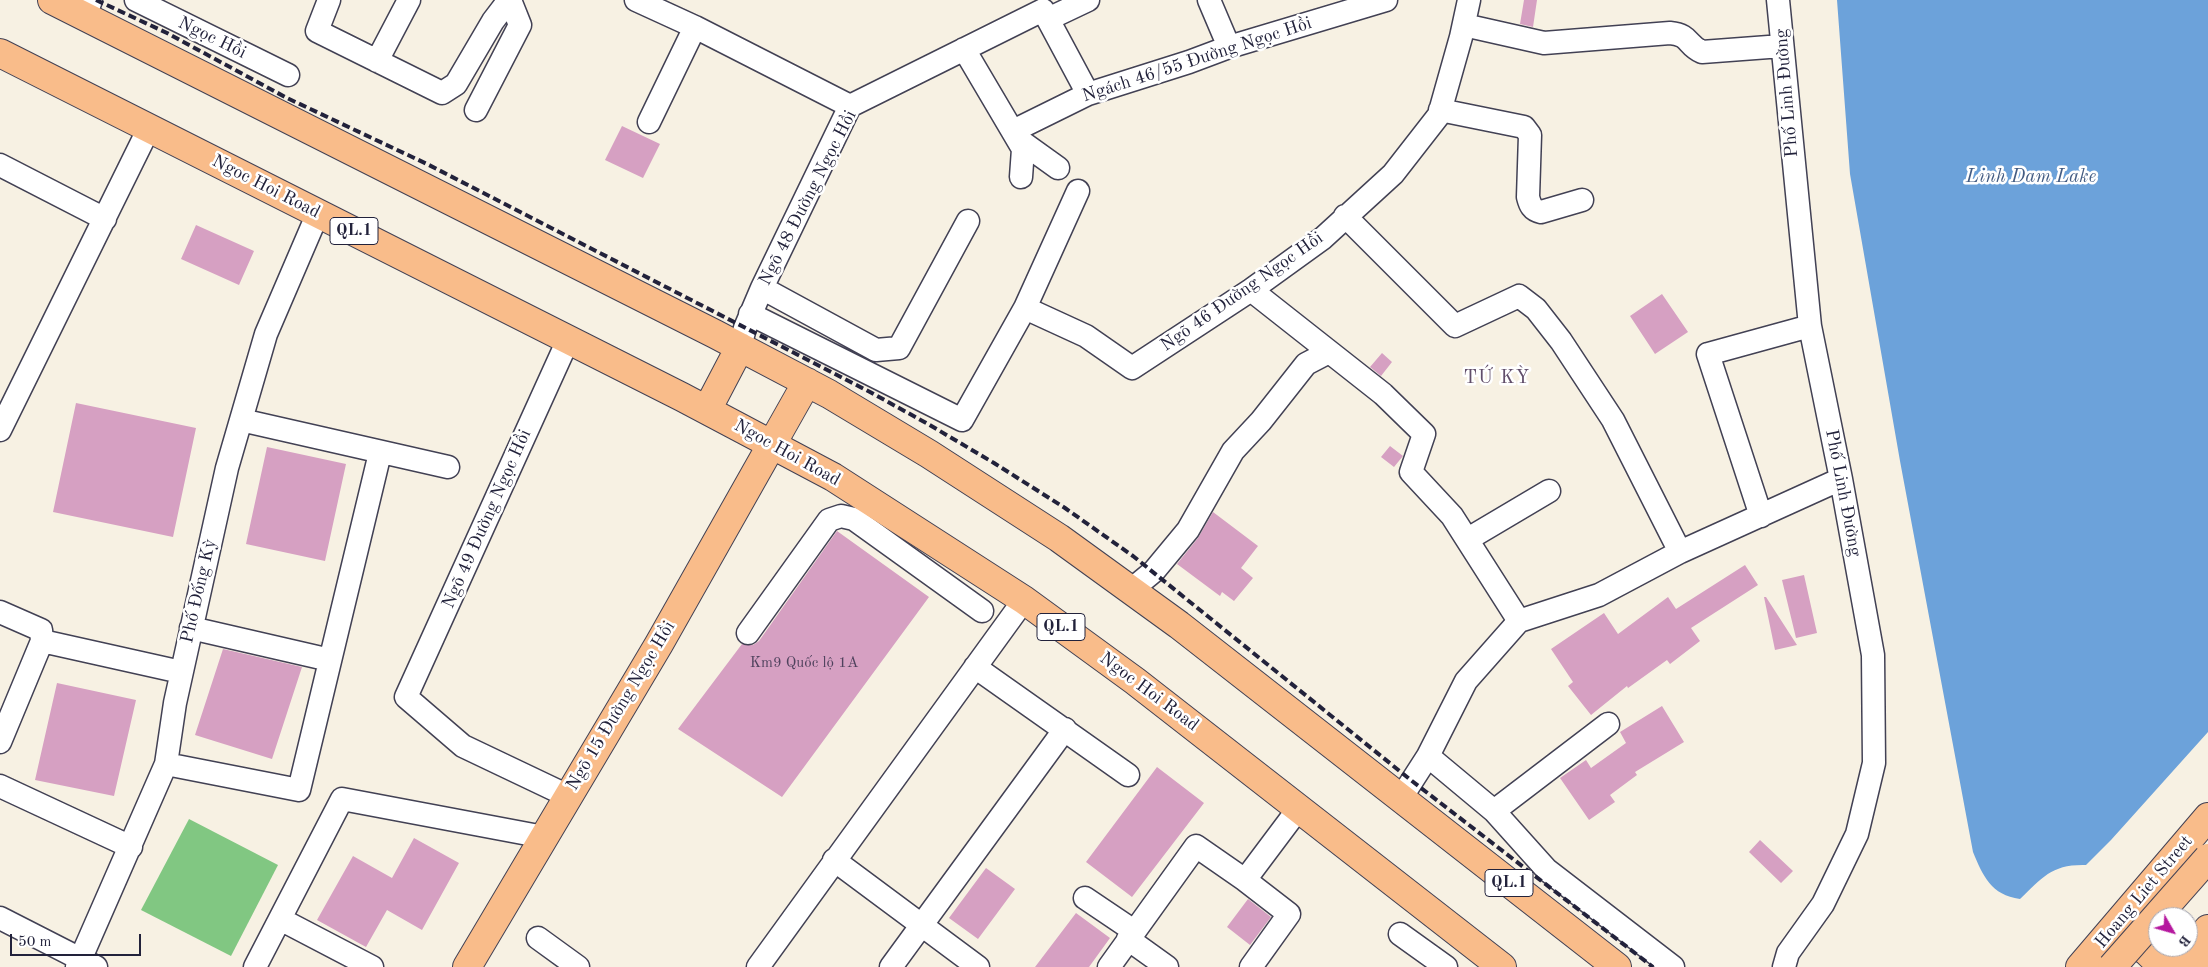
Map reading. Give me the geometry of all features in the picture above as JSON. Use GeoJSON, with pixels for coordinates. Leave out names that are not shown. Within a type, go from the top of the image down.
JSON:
{"type":"FeatureCollection","features":[{"type":"Feature","properties":{"kind":"main road","name":"QL.1"},"geometry":{"type":"LineString","coordinates":[[52,0],[88,8],[807,382],[929,454],[1058,538],[1179,625],[1617,967]]}},
{"type":"Feature","properties":{"kind":"main road","name":"Ngoc Hoi Road"},"geometry":{"type":"LineString","coordinates":[[0,53],[707,410],[833,478],[1024,600],[1135,681],[1502,967]]}},
{"type":"Feature","properties":{"kind":"main road"},"geometry":{"type":"LineString","coordinates":[[707,410],[740,348]]}},
{"type":"Feature","properties":{"kind":"main road","name":"Ngõ 15 Đường Ngọc Hồi"},"geometry":{"type":"LineString","coordinates":[[467,967],[659,644],[807,382]]}},
{"type":"Feature","properties":{"kind":"main road","name":"Hoang Liet Street"},"geometry":{"type":"LineString","coordinates":[[2095,963],[2208,817]]}},
{"type":"Feature","properties":{"kind":"main road"},"geometry":{"type":"LineString","coordinates":[[2095,963],[2208,858]]}},
{"type":"Feature","properties":{"kind":"main road"},"geometry":{"type":"LineString","coordinates":[[2175,967],[2208,929]]}},
{"type":"Feature","properties":{"kind":"main road"},"geometry":{"type":"LineString","coordinates":[[2095,963],[2106,945],[2128,943],[2151,952],[2160,967]]}},
{"type":"Feature","properties":{"kind":"main road"},"geometry":{"type":"LineString","coordinates":[[2200,967],[2208,958]]}},
{"type":"Feature","properties":{"kind":"street","name":"Ngọc Hồi"},"geometry":{"type":"LineString","coordinates":[[136,0],[288,75]]}},
{"type":"Feature","properties":{"kind":"street"},"geometry":{"type":"LineString","coordinates":[[328,0],[317,31],[442,93],[456,84],[493,21],[510,0],[520,25],[476,110]]}},
{"type":"Feature","properties":{"kind":"street"},"geometry":{"type":"LineString","coordinates":[[377,61],[408,0]]}},
{"type":"Feature","properties":{"kind":"street"},"geometry":{"type":"LineString","coordinates":[[636,0],[695,27],[850,106]]}},
{"type":"Feature","properties":{"kind":"street","name":"Ngõ 48 Đường Ngọc Hồi"},"geometry":{"type":"LineString","coordinates":[[740,348],[750,314],[850,106],[1043,10],[1088,0]]}},
{"type":"Feature","properties":{"kind":"street"},"geometry":{"type":"LineString","coordinates":[[1210,0],[1229,47]]}},
{"type":"Feature","properties":{"kind":"street","name":"Ngách 46/55 Đường Ngọc Hồi"},"geometry":{"type":"LineString","coordinates":[[1018,140],[1088,94],[1189,62],[1229,47],[1386,0]]}},
{"type":"Feature","properties":{"kind":"street","name":"Ngõ 46 Đường Ngọc Hồi"},"geometry":{"type":"LineString","coordinates":[[1025,308],[1086,336],[1132,368],[1251,290],[1322,238],[1393,174],[1439,115],[1469,0]]}},
{"type":"Feature","properties":{"kind":"street","name":"Phố Linh Đường"},"geometry":{"type":"LineString","coordinates":[[1778,0],[1810,326],[1873,655],[1874,763],[1858,834],[1823,904],[1788,953],[1784,967]]}},
{"type":"Feature","properties":{"kind":"street"},"geometry":{"type":"LineString","coordinates":[[1043,10],[1088,94]]}},
{"type":"Feature","properties":{"kind":"street"},"geometry":{"type":"LineString","coordinates":[[1464,25],[1544,43],[1670,33],[1681,34],[1686,37],[1695,49],[1702,52],[1782,46]]}},
{"type":"Feature","properties":{"kind":"street"},"geometry":{"type":"LineString","coordinates":[[649,122],[695,27]]}},
{"type":"Feature","properties":{"kind":"street"},"geometry":{"type":"LineString","coordinates":[[964,49],[1018,140],[1058,168]]}},
{"type":"Feature","properties":{"kind":"street"},"geometry":{"type":"LineString","coordinates":[[1440,110],[1518,125],[1528,130],[1530,135],[1528,197],[1530,205],[1536,211],[1541,212],[1582,200]]}},
{"type":"Feature","properties":{"kind":"street"},"geometry":{"type":"LineString","coordinates":[[0,430],[149,128]]}},
{"type":"Feature","properties":{"kind":"street"},"geometry":{"type":"LineString","coordinates":[[1018,140],[1021,177]]}},
{"type":"Feature","properties":{"kind":"street"},"geometry":{"type":"LineString","coordinates":[[0,166],[105,219]]}},
{"type":"Feature","properties":{"kind":"street"},"geometry":{"type":"LineString","coordinates":[[750,314],[962,420],[1025,308],[1078,192]]}},
{"type":"Feature","properties":{"kind":"street","name":"Phố Đống Kỳ"},"geometry":{"type":"LineString","coordinates":[[85,965],[166,764],[174,703],[227,468],[266,334],[318,213]]}},
{"type":"Feature","properties":{"kind":"street"},"geometry":{"type":"LineString","coordinates":[[1345,216],[1455,326],[1519,296],[1536,309],[1561,341],[1612,420],[1680,552]]}},
{"type":"Feature","properties":{"kind":"street"},"geometry":{"type":"LineString","coordinates":[[762,288],[876,350],[899,348],[968,221]]}},
{"type":"Feature","properties":{"kind":"street"},"geometry":{"type":"LineString","coordinates":[[1251,290],[1383,394],[1424,434],[1411,472],[1452,516],[1519,621]]}},
{"type":"Feature","properties":{"kind":"street"},"geometry":{"type":"LineString","coordinates":[[1761,516],[1708,354],[1810,326]]}},
{"type":"Feature","properties":{"kind":"street","name":"Ngõ 49 Đường Ngọc Hồi"},"geometry":{"type":"LineString","coordinates":[[568,340],[406,698],[463,746],[568,796]]}},
{"type":"Feature","properties":{"kind":"street"},"geometry":{"type":"LineString","coordinates":[[1131,590],[1154,571],[1188,530],[1233,451],[1261,421],[1306,364],[1329,352]]}},
{"type":"Feature","properties":{"kind":"street"},"geometry":{"type":"LineString","coordinates":[[241,420],[448,467]]}},
{"type":"Feature","properties":{"kind":"street"},"geometry":{"type":"LineString","coordinates":[[166,764],[299,790],[380,453]]}},
{"type":"Feature","properties":{"kind":"street"},"geometry":{"type":"LineString","coordinates":[[1401,798],[1428,756],[1466,681],[1519,621],[1599,595],[1680,552],[1841,480]]}},
{"type":"Feature","properties":{"kind":"street"},"geometry":{"type":"LineString","coordinates":[[1468,539],[1548,491]]}},
{"type":"Feature","properties":{"kind":"street"},"geometry":{"type":"LineString","coordinates":[[748,633],[829,520],[841,516],[854,519],[982,611]]}},
{"type":"Feature","properties":{"kind":"street"},"geometry":{"type":"LineString","coordinates":[[938,580],[957,556]]}},
{"type":"Feature","properties":{"kind":"street"},"geometry":{"type":"LineString","coordinates":[[758,967],[1024,600]]}},
{"type":"Feature","properties":{"kind":"street"},"geometry":{"type":"LineString","coordinates":[[0,612],[41,630],[42,641],[0,742]]}},
{"type":"Feature","properties":{"kind":"street"},"geometry":{"type":"LineString","coordinates":[[191,628],[330,660]]}},
{"type":"Feature","properties":{"kind":"street"},"geometry":{"type":"LineString","coordinates":[[42,641],[181,672]]}},
{"type":"Feature","properties":{"kind":"street"},"geometry":{"type":"LineString","coordinates":[[975,666],[1128,776]]}},
{"type":"Feature","properties":{"kind":"street"},"geometry":{"type":"LineString","coordinates":[[1494,811],[1608,724]]}},
{"type":"Feature","properties":{"kind":"street"},"geometry":{"type":"LineString","coordinates":[[891,967],[1065,730]]}},
{"type":"Feature","properties":{"kind":"street"},"geometry":{"type":"LineString","coordinates":[[1428,756],[1494,811],[1547,870],[1673,967]]}},
{"type":"Feature","properties":{"kind":"street"},"geometry":{"type":"LineString","coordinates":[[0,786],[131,847]]}},
{"type":"Feature","properties":{"kind":"street"},"geometry":{"type":"LineString","coordinates":[[255,967],[342,799],[544,837]]}},
{"type":"Feature","properties":{"kind":"street"},"geometry":{"type":"LineString","coordinates":[[1244,880],[1299,808]]}},
{"type":"Feature","properties":{"kind":"street"},"geometry":{"type":"LineString","coordinates":[[1109,967],[1196,846],[1289,914],[1251,967]]}},
{"type":"Feature","properties":{"kind":"street"},"geometry":{"type":"LineString","coordinates":[[834,860],[978,967]]}},
{"type":"Feature","properties":{"kind":"street"},"geometry":{"type":"LineString","coordinates":[[1085,898],[1167,967]]}},
{"type":"Feature","properties":{"kind":"street"},"geometry":{"type":"LineString","coordinates":[[0,918],[85,965]]}},
{"type":"Feature","properties":{"kind":"street"},"geometry":{"type":"LineString","coordinates":[[280,919],[372,967]]}},
{"type":"Feature","properties":{"kind":"street"},"geometry":{"type":"LineString","coordinates":[[1400,934],[1446,967]]}},
{"type":"Feature","properties":{"kind":"street"},"geometry":{"type":"LineString","coordinates":[[538,938],[578,967]]}},
{"type":"Feature","properties":{"kind":"green space"},"geometry":{"type":"Polygon","coordinates":[[[189,819],[278,865],[231,956],[141,910],[189,819]]]}},
{"type":"Feature","properties":{"kind":"water","name":"Linh Dam Lake"},"geometry":{"type":"Polygon","coordinates":[[[1837,0],[2208,0],[2208,732],[2111,840],[2086,865],[2074,865],[2049,873],[2020,899],[2002,893],[1989,883],[1980,869],[1973,852],[1900,461],[1850,174],[1837,0]]]}},
{"type":"Feature","properties":{"kind":"building"},"geometry":{"type":"Polygon","coordinates":[[[1524,0],[1537,0],[1533,27],[1520,24],[1524,0]]]}},
{"type":"Feature","properties":{"kind":"building"},"geometry":{"type":"Polygon","coordinates":[[[622,126],[660,144],[643,178],[605,160],[622,126]]]}},
{"type":"Feature","properties":{"kind":"building"},"geometry":{"type":"Polygon","coordinates":[[[196,225],[254,251],[239,285],[181,259],[196,225]]]}},
{"type":"Feature","properties":{"kind":"building"},"geometry":{"type":"Polygon","coordinates":[[[1662,294],[1688,332],[1655,354],[1630,316],[1662,294]]]}},
{"type":"Feature","properties":{"kind":"building"},"geometry":{"type":"Polygon","coordinates":[[[1382,353],[1392,362],[1381,376],[1370,367],[1382,353]]]}},
{"type":"Feature","properties":{"kind":"building"},"geometry":{"type":"Polygon","coordinates":[[[76,403],[196,428],[173,537],[53,512],[76,403]]]}},
{"type":"Feature","properties":{"kind":"building"},"geometry":{"type":"Polygon","coordinates":[[[1390,446],[1403,456],[1394,467],[1381,457],[1390,446]]]}},
{"type":"Feature","properties":{"kind":"building"},"geometry":{"type":"Polygon","coordinates":[[[267,447],[346,464],[325,561],[246,544],[267,447]]]}},
{"type":"Feature","properties":{"kind":"building"},"geometry":{"type":"Polygon","coordinates":[[[1213,512],[1258,546],[1241,568],[1253,578],[1234,601],[1222,592],[1220,596],[1177,564],[1198,538],[1213,512]]]}},
{"type":"Feature","properties":{"kind":"building"},"geometry":{"type":"Polygon","coordinates":[[[837,531],[929,597],[782,797],[678,729],[742,644],[753,645],[759,641],[837,531]]]}},
{"type":"Feature","properties":{"kind":"building"},"geometry":{"type":"Polygon","coordinates":[[[1745,565],[1758,585],[1691,628],[1700,641],[1670,664],[1667,660],[1628,688],[1627,686],[1591,715],[1568,686],[1573,682],[1551,649],[1604,613],[1618,634],[1668,597],[1676,609],[1745,565]]]}},
{"type":"Feature","properties":{"kind":"building"},"geometry":{"type":"Polygon","coordinates":[[[1804,575],[1817,633],[1796,638],[1782,580],[1804,575]]]}},
{"type":"Feature","properties":{"kind":"building"},"geometry":{"type":"Polygon","coordinates":[[[1764,597],[1766,597],[1797,645],[1775,650],[1764,597]]]}},
{"type":"Feature","properties":{"kind":"building"},"geometry":{"type":"Polygon","coordinates":[[[223,649],[302,667],[272,759],[195,735],[223,649]]]}},
{"type":"Feature","properties":{"kind":"building"},"geometry":{"type":"Polygon","coordinates":[[[57,683],[136,700],[114,796],[35,780],[57,683]]]}},
{"type":"Feature","properties":{"kind":"building"},"geometry":{"type":"Polygon","coordinates":[[[1662,706],[1684,742],[1635,772],[1637,775],[1610,795],[1615,802],[1589,820],[1560,778],[1586,760],[1591,768],[1626,743],[1620,732],[1662,706]]]}},
{"type":"Feature","properties":{"kind":"building"},"geometry":{"type":"Polygon","coordinates":[[[1157,767],[1204,803],[1132,897],[1086,862],[1157,767]]]}},
{"type":"Feature","properties":{"kind":"building"},"geometry":{"type":"Polygon","coordinates":[[[414,838],[459,863],[422,930],[387,910],[366,947],[317,920],[353,856],[392,878],[414,838]]]}},
{"type":"Feature","properties":{"kind":"building"},"geometry":{"type":"Polygon","coordinates":[[[1760,840],[1793,871],[1781,883],[1749,852],[1760,840]]]}},
{"type":"Feature","properties":{"kind":"building"},"geometry":{"type":"Polygon","coordinates":[[[986,868],[1015,889],[978,939],[949,918],[986,868]]]}},
{"type":"Feature","properties":{"kind":"building"},"geometry":{"type":"Polygon","coordinates":[[[1248,899],[1271,917],[1250,945],[1227,927],[1248,899]]]}},
{"type":"Feature","properties":{"kind":"building"},"geometry":{"type":"Polygon","coordinates":[[[1076,913],[1110,938],[1089,967],[1035,967],[1076,913]]]}},
{"type":"Feature","properties":{"kind":"railway"},"geometry":{"type":"LineString","coordinates":[[96,0],[167,33],[287,98],[427,164],[870,392],[994,463],[1065,508],[1133,556],[1412,781],[1653,967]]}},
{"type":"Feature","properties":{"kind":"district","name":"TỨ KỲ"},"geometry":{"type":"Point","coordinates":[1497,378]}}]}
